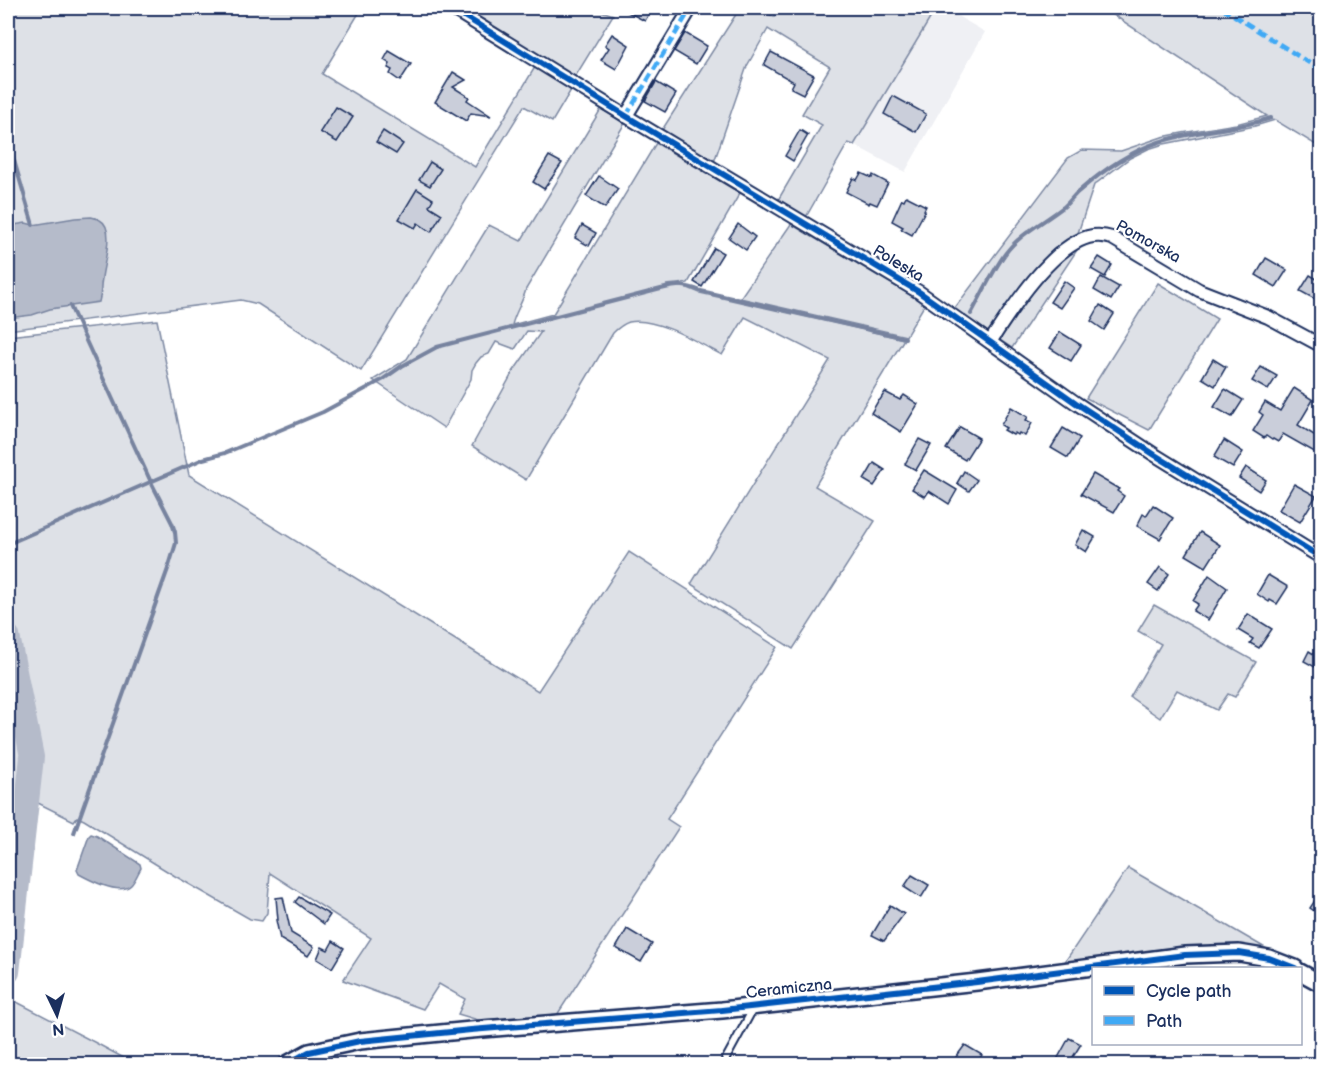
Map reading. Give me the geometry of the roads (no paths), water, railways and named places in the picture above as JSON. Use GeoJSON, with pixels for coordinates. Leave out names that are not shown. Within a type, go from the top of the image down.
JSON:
{"type":"FeatureCollection","features":[{"type":"Feature","properties":{"kind":"street","name":"Poleska"},"geometry":{"type":"LineString","coordinates":[[451,8],[919,292],[1076,403],[1234,505],[1322,558]]}},
{"type":"Feature","properties":{"kind":"street"},"geometry":{"type":"LineString","coordinates":[[626,116],[691,8]]}},
{"type":"Feature","properties":{"kind":"street","name":"Pomorska"},"geometry":{"type":"LineString","coordinates":[[990,342],[1024,291],[1054,259],[1080,240],[1102,236],[1112,238],[1199,290],[1268,317],[1322,346]]}},
{"type":"Feature","properties":{"kind":"street","name":"Ceramiczna"},"geometry":{"type":"LineString","coordinates":[[287,1065],[309,1052],[360,1041],[755,1006],[977,982],[1185,954],[1239,953],[1269,958],[1290,967]]}},
{"type":"Feature","properties":{"kind":"street"},"geometry":{"type":"LineString","coordinates":[[1302,973],[1322,984]]}},
{"type":"Feature","properties":{"kind":"lane"},"geometry":{"type":"LineString","coordinates":[[723,1065],[755,1006]]}},
{"type":"Feature","properties":{"kind":"water"},"geometry":{"type":"Polygon","coordinates":[[[91,217],[105,224],[108,238],[99,302],[8,318],[8,226],[91,217]]]}},
{"type":"Feature","properties":{"kind":"water"},"geometry":{"type":"Polygon","coordinates":[[[91,834],[140,864],[141,868],[131,885],[120,889],[113,888],[79,874],[77,870],[91,834]]]}},
{"type":"Feature","properties":{"kind":"waterway"},"geometry":{"type":"LineString","coordinates":[[971,314],[996,268],[1011,247],[1116,163],[1159,142],[1271,118]]}},
{"type":"Feature","properties":{"kind":"waterway"},"geometry":{"type":"LineString","coordinates":[[8,140],[33,225]]}},
{"type":"Feature","properties":{"kind":"waterway"},"geometry":{"type":"LineString","coordinates":[[8,544],[203,459],[225,453],[323,412],[437,347],[661,289],[686,286],[905,338]]}},
{"type":"Feature","properties":{"kind":"waterway"},"geometry":{"type":"LineString","coordinates":[[70,306],[172,523],[176,543],[74,833]]}},
{"type":"Feature","properties":{"kind":"waterway"},"geometry":{"type":"LineString","coordinates":[[8,636],[32,757],[8,972]]}}]}
